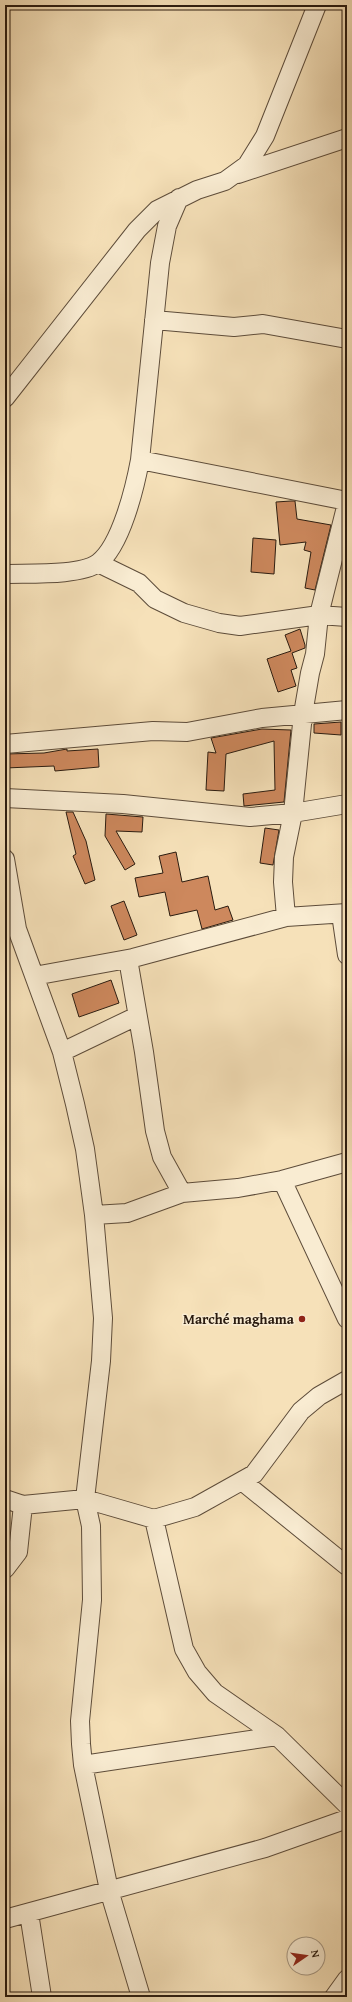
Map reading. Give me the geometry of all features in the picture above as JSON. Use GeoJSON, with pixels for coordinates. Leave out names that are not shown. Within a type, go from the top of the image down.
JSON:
{"type":"FeatureCollection","features":[{"type":"Feature","properties":{"kind":"street"},"geometry":{"type":"LineString","coordinates":[[5,398],[137,230],[157,210],[178,198],[225,181],[247,165],[265,136],[317,5]]}},
{"type":"Feature","properties":{"kind":"street"},"geometry":{"type":"LineString","coordinates":[[235,175],[347,138]]}},
{"type":"Feature","properties":{"kind":"street"},"geometry":{"type":"LineString","coordinates":[[5,574],[77,571],[98,563],[110,549],[122,526],[135,487],[140,460],[160,263],[167,226],[178,198]]}},
{"type":"Feature","properties":{"kind":"street"},"geometry":{"type":"LineString","coordinates":[[154,320],[234,327],[263,324],[347,339]]}},
{"type":"Feature","properties":{"kind":"street"},"geometry":{"type":"LineString","coordinates":[[140,460],[347,502],[319,615],[315,654],[303,714],[293,813],[284,857],[283,882],[286,917]]}},
{"type":"Feature","properties":{"kind":"street"},"geometry":{"type":"LineString","coordinates":[[98,563],[139,583],[155,599],[184,613],[219,623],[240,626],[319,615],[347,617]]}},
{"type":"Feature","properties":{"kind":"street"},"geometry":{"type":"LineString","coordinates":[[5,744],[153,731],[187,732],[211,729],[234,722],[347,710]]}},
{"type":"Feature","properties":{"kind":"street"},"geometry":{"type":"LineString","coordinates":[[5,798],[123,804],[250,817],[293,813],[347,804]]}},
{"type":"Feature","properties":{"kind":"street"},"geometry":{"type":"LineString","coordinates":[[5,860],[11,928],[34,976],[62,1052],[86,1148],[94,1215],[103,1318],[101,1361],[85,1499],[91,1526],[92,1600],[80,1721],[83,1765],[109,1890],[141,1997]]}},
{"type":"Feature","properties":{"kind":"street"},"geometry":{"type":"LineString","coordinates":[[34,976],[128,959],[286,917],[344,914],[347,955]]}},
{"type":"Feature","properties":{"kind":"street"},"geometry":{"type":"LineString","coordinates":[[128,959],[144,1052],[155,1131],[162,1157],[182,1192]]}},
{"type":"Feature","properties":{"kind":"street"},"geometry":{"type":"LineString","coordinates":[[62,1052],[137,1016]]}},
{"type":"Feature","properties":{"kind":"street"},"geometry":{"type":"LineString","coordinates":[[94,1215],[128,1213],[182,1192],[238,1188],[282,1180],[347,1162]]}},
{"type":"Feature","properties":{"kind":"street"},"geometry":{"type":"LineString","coordinates":[[282,1180],[347,1319]]}},
{"type":"Feature","properties":{"kind":"street"},"geometry":{"type":"LineString","coordinates":[[5,1499],[23,1505],[85,1499],[154,1519],[195,1507],[254,1474],[302,1411],[319,1396],[347,1380]]}},
{"type":"Feature","properties":{"kind":"street"},"geometry":{"type":"LineString","coordinates":[[242,1481],[347,1566]]}},
{"type":"Feature","properties":{"kind":"street"},"geometry":{"type":"LineString","coordinates":[[5,1569],[18,1552],[23,1505]]}},
{"type":"Feature","properties":{"kind":"street"},"geometry":{"type":"LineString","coordinates":[[154,1519],[184,1649],[197,1672],[215,1694],[277,1736],[347,1805]]}},
{"type":"Feature","properties":{"kind":"street"},"geometry":{"type":"LineString","coordinates":[[83,1765],[277,1736]]}},
{"type":"Feature","properties":{"kind":"street"},"geometry":{"type":"LineString","coordinates":[[5,1919],[29,1914],[109,1890],[265,1848],[347,1819]]}},
{"type":"Feature","properties":{"kind":"street"},"geometry":{"type":"LineString","coordinates":[[29,1914],[42,1997]]}},
{"type":"Feature","properties":{"kind":"street"},"geometry":{"type":"LineString","coordinates":[[334,1997],[347,1979]]}},
{"type":"Feature","properties":{"kind":"building"},"geometry":{"type":"Polygon","coordinates":[[[295,501],[297,519],[331,525],[315,590],[305,588],[311,552],[304,550],[306,542],[280,545],[276,502],[295,501]]]}},
{"type":"Feature","properties":{"kind":"building"},"geometry":{"type":"Polygon","coordinates":[[[253,538],[276,540],[274,574],[251,572],[253,538]]]}},
{"type":"Feature","properties":{"kind":"building"},"geometry":{"type":"Polygon","coordinates":[[[300,629],[305,648],[292,653],[297,668],[291,670],[296,686],[278,692],[267,659],[291,651],[285,635],[300,629]]]}},
{"type":"Feature","properties":{"kind":"building"},"geometry":{"type":"Polygon","coordinates":[[[341,722],[341,735],[314,733],[314,724],[341,722]]]}},
{"type":"Feature","properties":{"kind":"building"},"geometry":{"type":"Polygon","coordinates":[[[262,729],[291,730],[284,802],[244,806],[243,794],[275,790],[274,741],[226,754],[224,791],[206,790],[208,752],[216,753],[211,738],[262,729]]]}},
{"type":"Feature","properties":{"kind":"building"},"geometry":{"type":"Polygon","coordinates":[[[67,749],[67,751],[98,749],[99,767],[55,771],[54,766],[5,768],[5,754],[44,753],[67,749]]]}},
{"type":"Feature","properties":{"kind":"building"},"geometry":{"type":"Polygon","coordinates":[[[66,812],[73,812],[86,841],[95,880],[85,884],[73,856],[76,854],[66,812]]]}},
{"type":"Feature","properties":{"kind":"building"},"geometry":{"type":"Polygon","coordinates":[[[106,814],[143,817],[142,832],[116,831],[135,864],[125,870],[105,836],[106,814]]]}},
{"type":"Feature","properties":{"kind":"building"},"geometry":{"type":"Polygon","coordinates":[[[265,828],[279,830],[273,865],[260,863],[265,828]]]}},
{"type":"Feature","properties":{"kind":"building"},"geometry":{"type":"Polygon","coordinates":[[[176,852],[182,882],[208,876],[215,910],[228,906],[233,920],[202,929],[197,910],[170,916],[165,892],[139,897],[135,878],[163,873],[159,856],[176,852]]]}},
{"type":"Feature","properties":{"kind":"building"},"geometry":{"type":"Polygon","coordinates":[[[124,901],[137,935],[124,940],[111,906],[124,901]]]}},
{"type":"Feature","properties":{"kind":"building"},"geometry":{"type":"Polygon","coordinates":[[[111,980],[119,1003],[79,1017],[72,994],[111,980]]]}},
{"type":"Feature","properties":{"kind":"place","name":"Marché maghama"},"geometry":{"type":"Point","coordinates":[302,1319]}}]}
